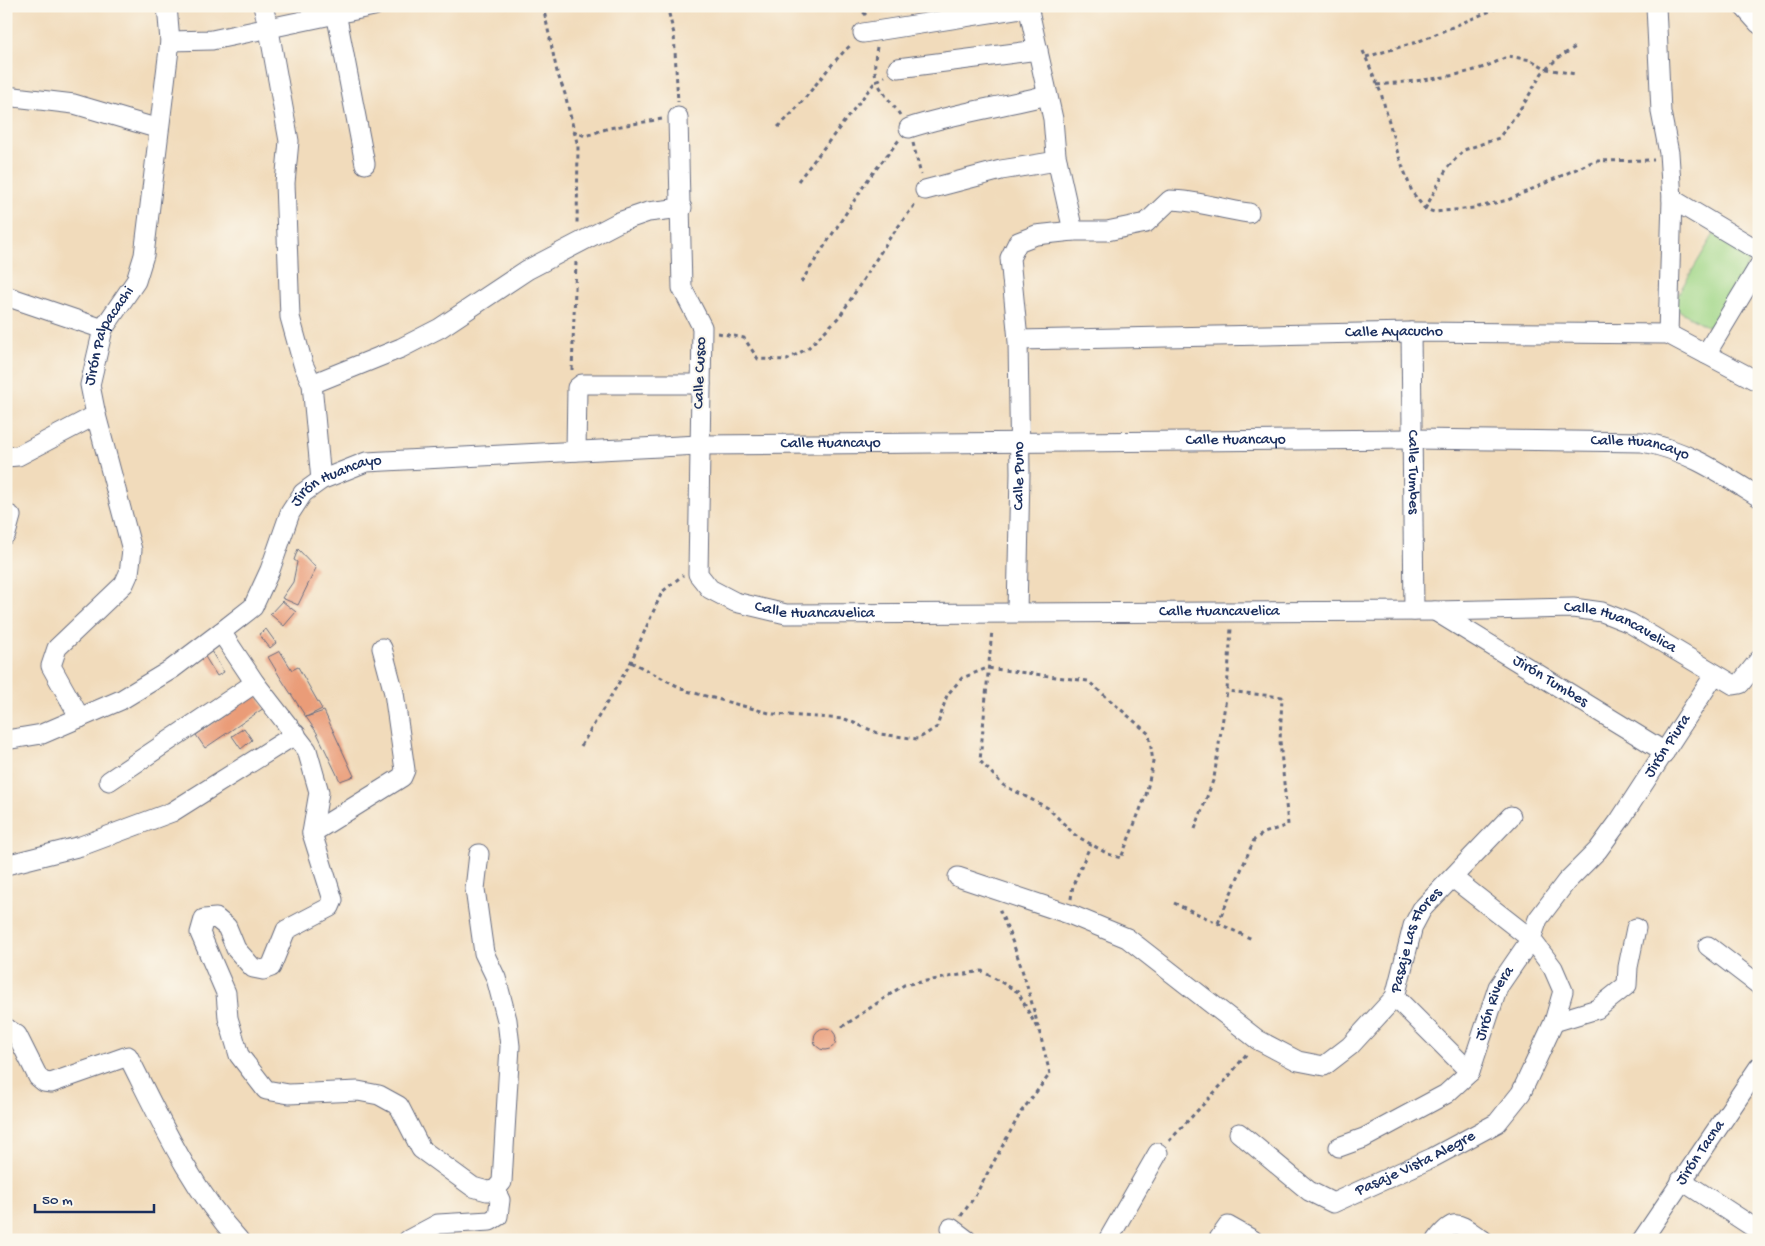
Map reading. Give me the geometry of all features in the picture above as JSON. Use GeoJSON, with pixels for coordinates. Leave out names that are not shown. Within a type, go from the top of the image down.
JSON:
{"type":"FeatureCollection","features":[{"type":"Feature","properties":{"kind":"street","name":"Jirón Palpacachi"},"geometry":{"type":"LineString","coordinates":[[80,718],[51,666],[57,648],[124,584],[129,573],[132,550],[96,415],[90,385],[103,329],[136,281],[144,255],[170,41],[167,6]]}},
{"type":"Feature","properties":{"kind":"street"},"geometry":{"type":"LineString","coordinates":[[263,6],[289,141],[285,183],[290,317],[303,364],[312,384],[321,480]]}},
{"type":"Feature","properties":{"kind":"street"},"geometry":{"type":"LineString","coordinates":[[170,41],[212,40],[269,30],[331,10],[374,6]]}},
{"type":"Feature","properties":{"kind":"street"},"geometry":{"type":"LineString","coordinates":[[871,32],[948,13],[1028,6],[1047,94],[1072,231],[1107,231],[1146,223],[1170,200],[1192,200],[1232,211],[1249,213]]}},
{"type":"Feature","properties":{"kind":"street"},"geometry":{"type":"LineString","coordinates":[[1656,6],[1661,112],[1669,160],[1672,200],[1668,334]]}},
{"type":"Feature","properties":{"kind":"street"},"geometry":{"type":"LineString","coordinates":[[1743,6],[1759,24]]}},
{"type":"Feature","properties":{"kind":"street"},"geometry":{"type":"LineString","coordinates":[[331,10],[338,23],[366,164]]}},
{"type":"Feature","properties":{"kind":"street"},"geometry":{"type":"LineString","coordinates":[[898,68],[1038,50]]}},
{"type":"Feature","properties":{"kind":"street"},"geometry":{"type":"LineString","coordinates":[[909,128],[945,116],[997,108],[1047,94]]}},
{"type":"Feature","properties":{"kind":"street"},"geometry":{"type":"LineString","coordinates":[[6,96],[74,104],[160,128]]}},
{"type":"Feature","properties":{"kind":"street","name":"Calle Cusco"},"geometry":{"type":"LineString","coordinates":[[678,117],[682,208],[682,288],[702,327],[698,568]]}},
{"type":"Feature","properties":{"kind":"street"},"geometry":{"type":"LineString","coordinates":[[925,190],[1000,170],[1058,161]]}},
{"type":"Feature","properties":{"kind":"street"},"geometry":{"type":"LineString","coordinates":[[1672,200],[1759,251]]}},
{"type":"Feature","properties":{"kind":"street"},"geometry":{"type":"LineString","coordinates":[[312,384],[400,348],[440,328],[527,270],[619,222],[648,212],[682,208]]}},
{"type":"Feature","properties":{"kind":"street","name":"Calle Puno"},"geometry":{"type":"LineString","coordinates":[[1018,612],[1020,444],[1018,340],[1010,258],[1018,242],[1036,235],[1072,231]]}},
{"type":"Feature","properties":{"kind":"street"},"geometry":{"type":"LineString","coordinates":[[1706,354],[1759,266]]}},
{"type":"Feature","properties":{"kind":"street"},"geometry":{"type":"LineString","coordinates":[[6,296],[103,329]]}},
{"type":"Feature","properties":{"kind":"street","name":"Calle Ayacucho"},"geometry":{"type":"LineString","coordinates":[[1018,340],[1411,332],[1668,334],[1759,382]]}},
{"type":"Feature","properties":{"kind":"street","name":"Calle Tumbes"},"geometry":{"type":"LineString","coordinates":[[1411,332],[1414,440],[1414,611]]}},
{"type":"Feature","properties":{"kind":"street"},"geometry":{"type":"LineString","coordinates":[[576,451],[577,388],[582,384],[700,384]]}},
{"type":"Feature","properties":{"kind":"street"},"geometry":{"type":"LineString","coordinates":[[6,457],[18,456],[96,415]]}},
{"type":"Feature","properties":{"kind":"street","name":"Calle Huancayo"},"geometry":{"type":"LineString","coordinates":[[699,445],[1414,440],[1652,443],[1702,463],[1759,497]]}},
{"type":"Feature","properties":{"kind":"street","name":"Jirón Huancayo"},"geometry":{"type":"LineString","coordinates":[[6,740],[42,734],[121,700],[172,670],[253,607],[270,570],[290,512],[303,493],[321,480],[366,462],[699,445]]}},
{"type":"Feature","properties":{"kind":"street"},"geometry":{"type":"LineString","coordinates":[[6,514],[11,516],[6,534]]}},
{"type":"Feature","properties":{"kind":"street","name":"Calle Huancavelica"},"geometry":{"type":"LineString","coordinates":[[698,568],[704,584],[728,599],[749,607],[786,614],[1435,611],[1573,608],[1602,612],[1630,623],[1734,685],[1740,684],[1759,660]]}},
{"type":"Feature","properties":{"kind":"street","name":"Jirón Tumbes"},"geometry":{"type":"LineString","coordinates":[[1435,611],[1665,752]]}},
{"type":"Feature","properties":{"kind":"street"},"geometry":{"type":"LineString","coordinates":[[221,632],[254,683],[296,734],[306,750],[319,792],[312,833],[333,900],[330,906],[286,930],[271,967],[263,970],[253,968],[236,949],[227,927],[216,918],[204,919],[200,933],[226,993],[228,1018],[239,1055],[266,1090],[289,1094],[358,1091],[379,1095],[399,1106],[412,1127],[420,1149],[473,1187],[486,1191],[495,1190],[502,1182],[510,1046],[507,1020],[496,978],[484,953],[475,889],[479,854]]}},
{"type":"Feature","properties":{"kind":"street"},"geometry":{"type":"LineString","coordinates":[[312,833],[402,777],[405,770],[394,694],[382,648]]}},
{"type":"Feature","properties":{"kind":"street","name":"Jirón Piura"},"geometry":{"type":"LineString","coordinates":[[1620,820],[1715,674]]}},
{"type":"Feature","properties":{"kind":"street"},"geometry":{"type":"LineString","coordinates":[[109,781],[254,683]]}},
{"type":"Feature","properties":{"kind":"street"},"geometry":{"type":"LineString","coordinates":[[6,865],[80,846],[172,812],[296,734]]}},
{"type":"Feature","properties":{"kind":"street","name":"Pasaje Las Flores"},"geometry":{"type":"LineString","coordinates":[[1258,1040],[1298,1061],[1324,1066],[1350,1046],[1395,997],[1412,926],[1422,909],[1511,816]]}},
{"type":"Feature","properties":{"kind":"street","name":"Jirón Rivera"},"geometry":{"type":"LineString","coordinates":[[1339,1147],[1364,1138],[1446,1094],[1470,1072],[1498,987],[1532,939],[1538,919],[1566,882],[1598,850],[1620,820]]}},
{"type":"Feature","properties":{"kind":"street"},"geometry":{"type":"LineString","coordinates":[[958,877],[1069,914],[1127,938],[1258,1040]]}},
{"type":"Feature","properties":{"kind":"street"},"geometry":{"type":"LineString","coordinates":[[1453,878],[1532,939],[1552,968],[1563,991],[1554,1022]]}},
{"type":"Feature","properties":{"kind":"street"},"geometry":{"type":"LineString","coordinates":[[1554,1022],[1597,1009],[1627,985],[1628,968],[1636,928]]}},
{"type":"Feature","properties":{"kind":"street"},"geometry":{"type":"LineString","coordinates":[[1708,946],[1759,985]]}},
{"type":"Feature","properties":{"kind":"street"},"geometry":{"type":"LineString","coordinates":[[1395,997],[1470,1072]]}},
{"type":"Feature","properties":{"kind":"street","name":"Pasaje Vista Alegre"},"geometry":{"type":"LineString","coordinates":[[1239,1133],[1309,1191],[1333,1203],[1432,1158],[1497,1123],[1521,1093],[1554,1022]]}},
{"type":"Feature","properties":{"kind":"street"},"geometry":{"type":"LineString","coordinates":[[6,1028],[17,1035],[38,1077],[44,1082],[51,1083],[128,1056],[177,1154],[226,1226],[239,1240]]}},
{"type":"Feature","properties":{"kind":"street","name":"Jirón Tacna"},"geometry":{"type":"LineString","coordinates":[[1642,1240],[1759,1067]]}},
{"type":"Feature","properties":{"kind":"street"},"geometry":{"type":"LineString","coordinates":[[1108,1240],[1158,1153]]}},
{"type":"Feature","properties":{"kind":"street"},"geometry":{"type":"LineString","coordinates":[[1681,1180],[1759,1230]]}},
{"type":"Feature","properties":{"kind":"street"},"geometry":{"type":"LineString","coordinates":[[408,1240],[438,1224],[490,1221],[498,1216],[500,1200],[495,1190]]}},
{"type":"Feature","properties":{"kind":"street"},"geometry":{"type":"LineString","coordinates":[[1437,1240],[1446,1227],[1453,1224],[1460,1225],[1483,1240]]}},
{"type":"Feature","properties":{"kind":"street"},"geometry":{"type":"LineString","coordinates":[[951,1228],[967,1240]]}},
{"type":"Feature","properties":{"kind":"street"},"geometry":{"type":"LineString","coordinates":[[1223,1233],[1252,1240]]}},
{"type":"Feature","properties":{"kind":"path"},"geometry":{"type":"LineString","coordinates":[[543,6],[557,72],[565,94],[574,131],[585,136],[609,128],[678,117],[674,34],[667,6]]}},
{"type":"Feature","properties":{"kind":"path"},"geometry":{"type":"LineString","coordinates":[[702,334],[719,333],[744,338],[758,359],[787,360],[808,348],[840,316],[889,238],[925,190],[909,128],[875,82],[871,32],[858,6]]}},
{"type":"Feature","properties":{"kind":"path"},"geometry":{"type":"LineString","coordinates":[[1366,57],[1417,42],[1502,6]]}},
{"type":"Feature","properties":{"kind":"path"},"geometry":{"type":"LineString","coordinates":[[778,128],[796,111],[838,56],[871,32]]}},
{"type":"Feature","properties":{"kind":"path"},"geometry":{"type":"LineString","coordinates":[[1425,209],[1447,168],[1464,150],[1499,138],[1547,69],[1570,48],[1577,46]]}},
{"type":"Feature","properties":{"kind":"path"},"geometry":{"type":"LineString","coordinates":[[1363,51],[1378,85],[1398,154],[1412,192],[1425,209],[1434,212],[1474,208],[1508,200],[1594,161],[1669,160]]}},
{"type":"Feature","properties":{"kind":"path"},"geometry":{"type":"LineString","coordinates":[[1378,85],[1430,79],[1490,66],[1508,56],[1531,60],[1547,69],[1575,74]]}},
{"type":"Feature","properties":{"kind":"path"},"geometry":{"type":"LineString","coordinates":[[798,181],[875,82],[898,68]]}},
{"type":"Feature","properties":{"kind":"path"},"geometry":{"type":"LineString","coordinates":[[801,282],[869,178],[909,128]]}},
{"type":"Feature","properties":{"kind":"path"},"geometry":{"type":"LineString","coordinates":[[580,746],[632,662],[662,592],[698,568]]}},
{"type":"Feature","properties":{"kind":"path"},"geometry":{"type":"LineString","coordinates":[[632,662],[687,691],[773,714],[845,719],[880,734],[918,739],[937,727],[947,695],[962,678],[987,668],[1088,681],[1149,734],[1153,762],[1146,795],[1121,858],[1075,835],[1048,808],[1003,785],[980,761],[987,668],[995,612]]}},
{"type":"Feature","properties":{"kind":"path"},"geometry":{"type":"LineString","coordinates":[[1195,829],[1214,778],[1227,691],[1232,612]]}},
{"type":"Feature","properties":{"kind":"path"},"geometry":{"type":"LineString","coordinates":[[1218,923],[1254,840],[1264,833],[1288,824],[1280,741],[1282,697],[1227,691]]}},
{"type":"Feature","properties":{"kind":"path"},"geometry":{"type":"LineString","coordinates":[[1069,914],[1072,885],[1091,844]]}},
{"type":"Feature","properties":{"kind":"path"},"geometry":{"type":"LineString","coordinates":[[951,1228],[975,1196],[1021,1112],[1050,1074],[1012,938],[988,886]]}},
{"type":"Feature","properties":{"kind":"path"},"geometry":{"type":"LineString","coordinates":[[1174,903],[1252,939]]}},
{"type":"Feature","properties":{"kind":"path"},"geometry":{"type":"LineString","coordinates":[[842,1027],[904,985],[982,971],[1018,992],[1039,1031]]}},
{"type":"Feature","properties":{"kind":"path"},"geometry":{"type":"LineString","coordinates":[[1158,1153],[1226,1080],[1258,1040]]}},
{"type":"Feature","properties":{"kind":"green space"},"geometry":{"type":"Polygon","coordinates":[[[1714,234],[1753,256],[1710,328],[1671,306],[1714,234]]]}},
{"type":"Feature","properties":{"kind":"building"},"geometry":{"type":"Polygon","coordinates":[[[298,549],[316,568],[298,605],[282,598],[293,582],[297,562],[294,560],[298,549]]]}},
{"type":"Feature","properties":{"kind":"building"},"geometry":{"type":"Polygon","coordinates":[[[282,601],[296,612],[284,626],[270,614],[282,601]]]}},
{"type":"Feature","properties":{"kind":"building"},"geometry":{"type":"Polygon","coordinates":[[[266,629],[276,643],[270,648],[259,634],[266,629]]]}},
{"type":"Feature","properties":{"kind":"building"},"geometry":{"type":"Polygon","coordinates":[[[211,651],[224,672],[217,676],[204,655],[211,651]]]}},
{"type":"Feature","properties":{"kind":"building"},"geometry":{"type":"Polygon","coordinates":[[[280,651],[292,670],[298,667],[322,709],[306,717],[268,657],[280,651]]]}},
{"type":"Feature","properties":{"kind":"building"},"geometry":{"type":"Polygon","coordinates":[[[256,694],[264,708],[205,748],[196,735],[256,694]]]}},
{"type":"Feature","properties":{"kind":"building"},"geometry":{"type":"Polygon","coordinates":[[[324,711],[354,776],[340,781],[317,733],[306,717],[324,711]]]}},
{"type":"Feature","properties":{"kind":"building"},"geometry":{"type":"Polygon","coordinates":[[[244,728],[252,740],[241,749],[232,736],[244,728]]]}},
{"type":"Feature","properties":{"kind":"building"},"geometry":{"type":"Polygon","coordinates":[[[825,1028],[833,1031],[836,1039],[833,1047],[825,1050],[817,1047],[814,1039],[817,1031],[825,1028]]]}}]}
